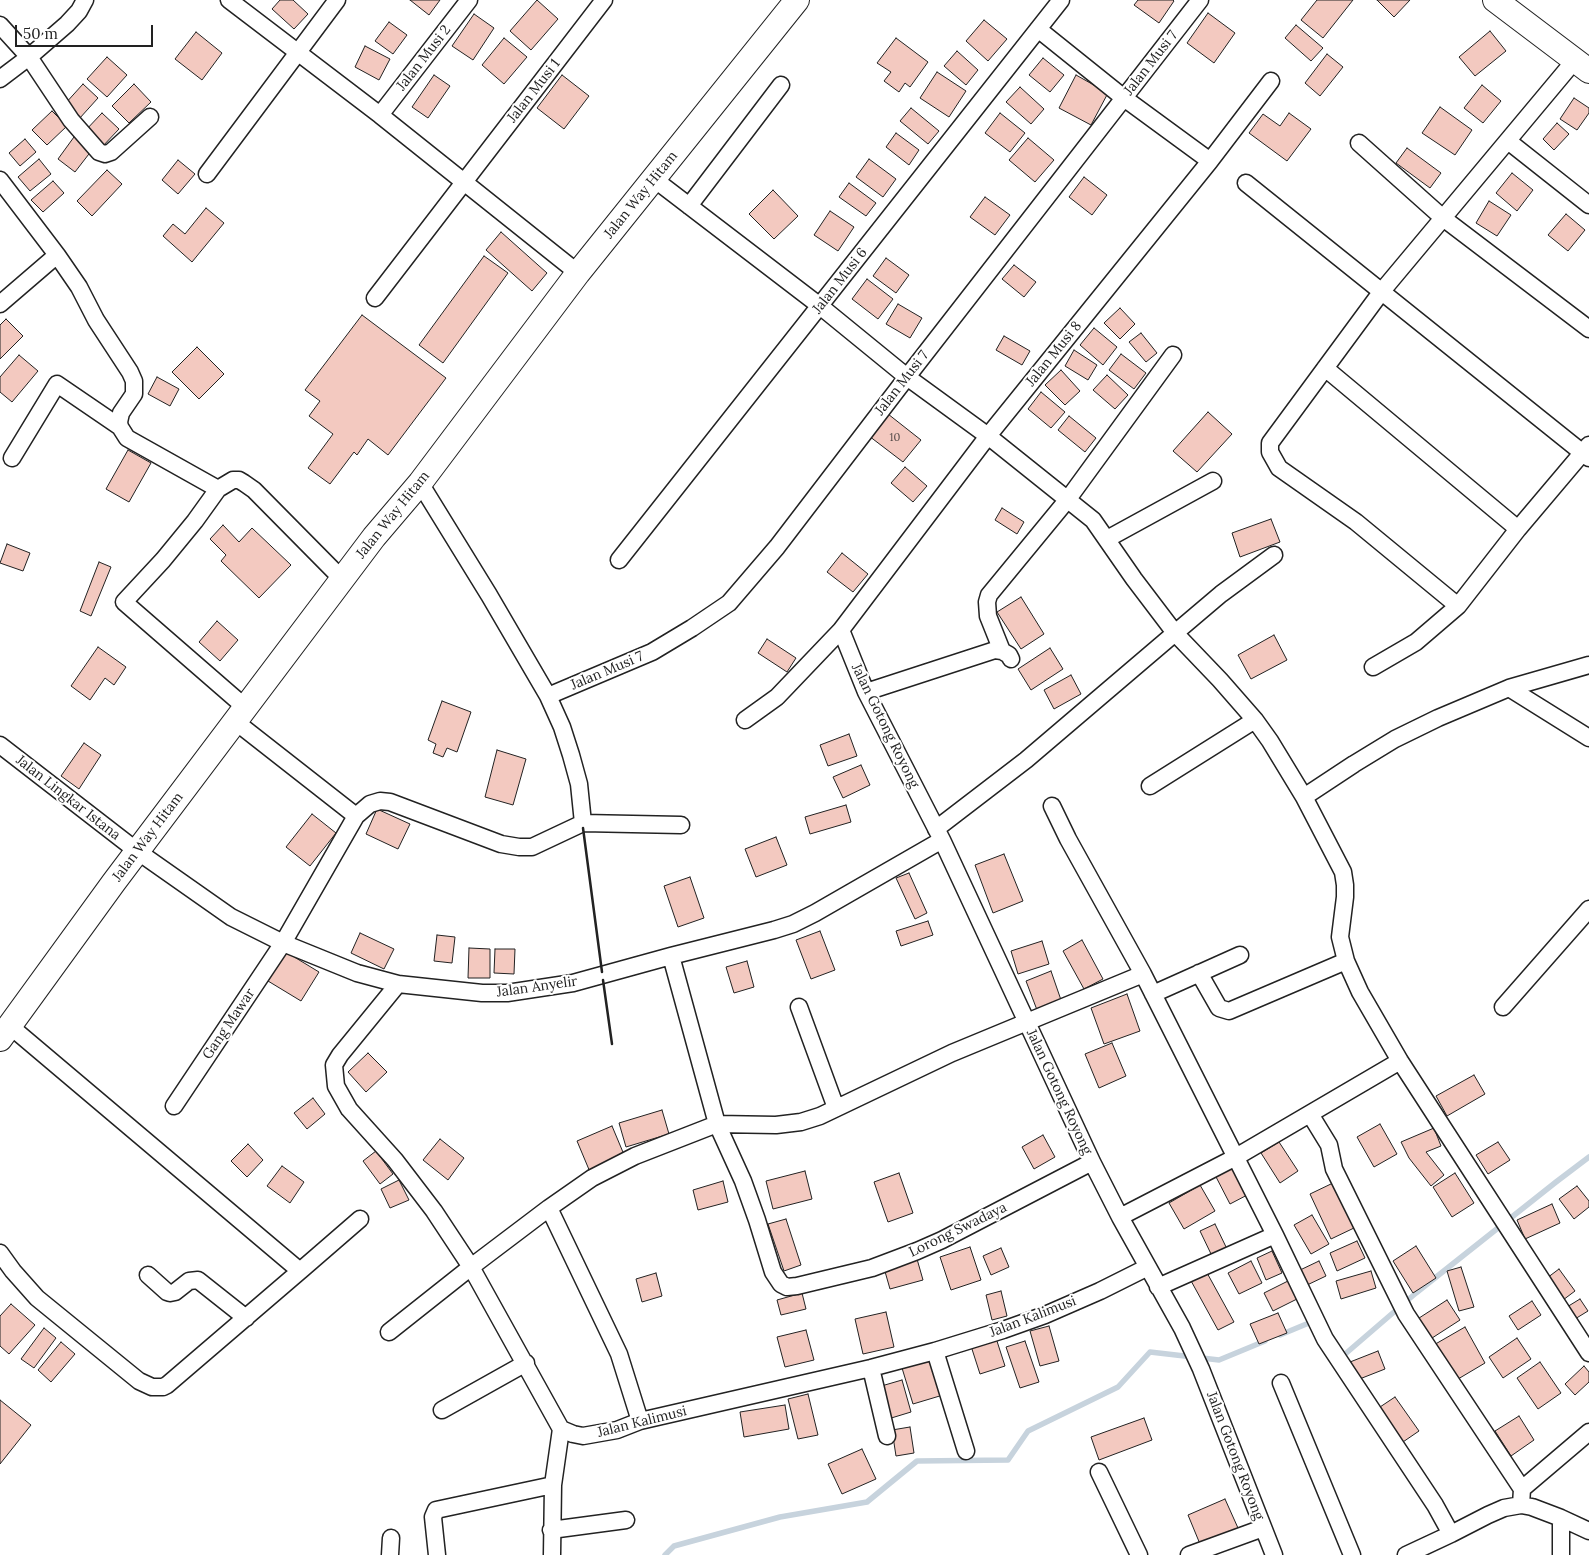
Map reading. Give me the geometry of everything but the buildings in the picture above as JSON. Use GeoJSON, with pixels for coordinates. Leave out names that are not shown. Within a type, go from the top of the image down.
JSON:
{"type":"FeatureCollection","features":[{"type":"Feature","properties":{"kind":"street"},"geometry":{"type":"LineString","coordinates":[[0,78],[29,57],[67,24],[79,11],[85,0]]}},
{"type":"Feature","properties":{"kind":"street"},"geometry":{"type":"LineString","coordinates":[[229,0],[380,115],[578,273]]}},
{"type":"Feature","properties":{"kind":"street"},"geometry":{"type":"LineString","coordinates":[[208,174],[337,0]]}},
{"type":"Feature","properties":{"kind":"street","name":"Jalan Musi 2"},"geometry":{"type":"LineString","coordinates":[[380,115],[469,0]]}},
{"type":"Feature","properties":{"kind":"street","name":"Jalan Musi 1"},"geometry":{"type":"LineString","coordinates":[[374,298],[604,0]]}},
{"type":"Feature","properties":{"kind":"street","name":"Jalan Way Hitam"},"geometry":{"type":"LineString","coordinates":[[5,1032],[137,851],[342,578],[420,483],[578,273],[797,0]]}},
{"type":"Feature","properties":{"kind":"street","name":"Jalan Musi 6"},"geometry":{"type":"LineString","coordinates":[[619,560],[1060,0]]}},
{"type":"Feature","properties":{"kind":"street","name":"Jalan Musi 7"},"geometry":{"type":"LineString","coordinates":[[548,696],[652,652],[729,603],[777,547],[907,376],[1200,0]]}},
{"type":"Feature","properties":{"kind":"street"},"geometry":{"type":"LineString","coordinates":[[1458,606],[1356,522],[1279,468],[1270,452],[1270,444],[1382,291],[1508,141],[1582,66],[1495,0]]}},
{"type":"Feature","properties":{"kind":"street"},"geometry":{"type":"LineString","coordinates":[[0,26],[29,57],[71,120],[99,152],[110,152],[150,117]]}},
{"type":"Feature","properties":{"kind":"street"},"geometry":{"type":"LineString","coordinates":[[1038,29],[1124,98],[1210,161]]}},
{"type":"Feature","properties":{"kind":"street","name":"Jalan Musi 8"},"geometry":{"type":"LineString","coordinates":[[745,720],[777,697],[841,630],[988,436],[1210,161],[1271,81]]}},
{"type":"Feature","properties":{"kind":"street"},"geometry":{"type":"LineString","coordinates":[[689,206],[781,85]]}},
{"type":"Feature","properties":{"kind":"street"},"geometry":{"type":"LineString","coordinates":[[1508,141],[1589,205]]}},
{"type":"Feature","properties":{"kind":"street"},"geometry":{"type":"LineString","coordinates":[[1359,143],[1443,218],[1589,329]]}},
{"type":"Feature","properties":{"kind":"street"},"geometry":{"type":"LineString","coordinates":[[654,179],[820,306],[907,376],[988,436],[1093,520],[1175,633],[1255,720],[1304,797],[1342,872],[1345,897],[1339,931],[1346,961],[1360,992],[1400,1061],[1589,1354]]}},
{"type":"Feature","properties":{"kind":"street"},"geometry":{"type":"LineString","coordinates":[[0,180],[57,254],[79,287],[96,320],[130,372],[134,381],[134,394],[119,418],[120,427]]}},
{"type":"Feature","properties":{"kind":"street"},"geometry":{"type":"LineString","coordinates":[[1246,183],[1587,452],[1518,529],[1458,606],[1416,642],[1373,667]]}},
{"type":"Feature","properties":{"kind":"street"},"geometry":{"type":"LineString","coordinates":[[0,304],[57,254]]}},
{"type":"Feature","properties":{"kind":"street"},"geometry":{"type":"LineString","coordinates":[[866,692],[995,650],[1007,655],[988,616],[986,602],[989,595],[1068,499],[1173,355]]}},
{"type":"Feature","properties":{"kind":"street"},"geometry":{"type":"LineString","coordinates":[[1325,368],[1518,529]]}},
{"type":"Feature","properties":{"kind":"street"},"geometry":{"type":"LineString","coordinates":[[12,458],[57,384],[120,427],[127,438],[218,490]]}},
{"type":"Feature","properties":{"kind":"street"},"geometry":{"type":"LineString","coordinates":[[342,578],[254,490],[239,480],[233,480],[218,490],[163,560],[124,602],[241,715],[356,816],[370,804],[385,800],[501,844],[519,848],[532,847],[583,823],[681,825]]}},
{"type":"Feature","properties":{"kind":"street"},"geometry":{"type":"LineString","coordinates":[[1107,539],[1213,481]]}},
{"type":"Feature","properties":{"kind":"street"},"geometry":{"type":"LineString","coordinates":[[420,483],[548,696],[562,727],[579,784],[583,823]]}},
{"type":"Feature","properties":{"kind":"street","name":"Jalan Anyelir"},"geometry":{"type":"LineString","coordinates":[[137,851],[230,917],[284,943],[357,973],[398,984],[482,993],[507,993],[573,983],[671,956],[756,936],[793,924],[848,895],[939,835],[1221,594],[1274,555]]}},
{"type":"Feature","properties":{"kind":"street","name":"Jalan Gotong Royong"},"geometry":{"type":"LineString","coordinates":[[841,630],[866,692],[939,835],[1092,1162],[1201,1369],[1274,1555]]}},
{"type":"Feature","properties":{"kind":"street"},"geometry":{"type":"LineString","coordinates":[[1304,797],[1395,739],[1471,703],[1509,688],[1589,665]]}},
{"type":"Feature","properties":{"kind":"street"},"geometry":{"type":"LineString","coordinates":[[1509,688],[1589,738]]}},
{"type":"Feature","properties":{"kind":"street"},"geometry":{"type":"LineString","coordinates":[[1150,786],[1255,720]]}},
{"type":"Feature","properties":{"kind":"street","name":"Jalan Lingkar Istana"},"geometry":{"type":"LineString","coordinates":[[0,745],[137,851]]}},
{"type":"Feature","properties":{"kind":"street"},"geometry":{"type":"LineString","coordinates":[[1052,806],[1068,839],[1144,974],[1325,1338],[1435,1505],[1452,1534]]}},
{"type":"Feature","properties":{"kind":"street","name":"Gang Mawar"},"geometry":{"type":"LineString","coordinates":[[174,1106],[284,943],[356,816]]}},
{"type":"Feature","properties":{"kind":"street"},"geometry":{"type":"LineString","coordinates":[[1502,1007],[1589,909]]}},
{"type":"Feature","properties":{"kind":"street"},"geometry":{"type":"LineString","coordinates":[[1154,994],[1240,955]]}},
{"type":"Feature","properties":{"kind":"street"},"geometry":{"type":"LineString","coordinates":[[671,956],[717,1124]]}},
{"type":"Feature","properties":{"kind":"street"},"geometry":{"type":"LineString","coordinates":[[1199,973],[1219,1008],[1229,1010],[1346,961]]}},
{"type":"Feature","properties":{"kind":"street"},"geometry":{"type":"LineString","coordinates":[[389,1332],[549,1208],[592,1178],[635,1156],[717,1124],[757,1125],[801,1122],[820,1116],[952,1053],[1144,974]]}},
{"type":"Feature","properties":{"kind":"street"},"geometry":{"type":"LineString","coordinates":[[398,984],[334,1065],[336,1086],[349,1109],[396,1160],[434,1211],[471,1267],[562,1429],[554,1485],[551,1530],[552,1555]]}},
{"type":"Feature","properties":{"kind":"street"},"geometry":{"type":"LineString","coordinates":[[799,1007],[836,1108]]}},
{"type":"Feature","properties":{"kind":"street"},"geometry":{"type":"LineString","coordinates":[[5,1032],[300,1271]]}},
{"type":"Feature","properties":{"kind":"street"},"geometry":{"type":"LineString","coordinates":[[1120,1217],[1236,1157],[1400,1061]]}},
{"type":"Feature","properties":{"kind":"street"},"geometry":{"type":"LineString","coordinates":[[1310,1114],[1329,1145],[1334,1169],[1403,1308],[1522,1497],[1532,1506],[1589,1532]]}},
{"type":"Feature","properties":{"kind":"street","name":"Lorong Swadaya"},"geometry":{"type":"LineString","coordinates":[[717,1124],[743,1181],[773,1272],[782,1284],[787,1287],[872,1268],[917,1251],[942,1240],[1092,1162]]}},
{"type":"Feature","properties":{"kind":"street"},"geometry":{"type":"LineString","coordinates":[[549,1208],[619,1354],[640,1421]]}},
{"type":"Feature","properties":{"kind":"street"},"geometry":{"type":"LineString","coordinates":[[0,1253],[13,1272],[37,1298],[139,1381],[152,1387],[163,1387],[360,1219]]}},
{"type":"Feature","properties":{"kind":"street"},"geometry":{"type":"LineString","coordinates":[[1158,1287],[1275,1235]]}},
{"type":"Feature","properties":{"kind":"street","name":"Jalan Kalimusi"},"geometry":{"type":"LineString","coordinates":[[562,1429],[584,1436],[617,1430],[640,1421],[871,1368],[935,1351],[1045,1315],[1148,1267]]}},
{"type":"Feature","properties":{"kind":"street"},"geometry":{"type":"LineString","coordinates":[[148,1275],[170,1293],[175,1292],[189,1281],[198,1280],[246,1318]]}},
{"type":"Feature","properties":{"kind":"street"},"geometry":{"type":"LineString","coordinates":[[935,1351],[966,1450]]}},
{"type":"Feature","properties":{"kind":"street"},"geometry":{"type":"LineString","coordinates":[[442,1410],[526,1363]]}},
{"type":"Feature","properties":{"kind":"street"},"geometry":{"type":"LineString","coordinates":[[871,1368],[887,1436]]}},
{"type":"Feature","properties":{"kind":"street"},"geometry":{"type":"LineString","coordinates":[[1281,1383],[1352,1555]]}},
{"type":"Feature","properties":{"kind":"street"},"geometry":{"type":"LineString","coordinates":[[1406,1555],[1452,1534],[1522,1497],[1589,1432]]}},
{"type":"Feature","properties":{"kind":"street"},"geometry":{"type":"LineString","coordinates":[[1099,1472],[1139,1555]]}},
{"type":"Feature","properties":{"kind":"street"},"geometry":{"type":"LineString","coordinates":[[437,1555],[433,1517],[436,1510],[554,1485]]}},
{"type":"Feature","properties":{"kind":"street"},"geometry":{"type":"LineString","coordinates":[[1561,1518],[1561,1555]]}},
{"type":"Feature","properties":{"kind":"street"},"geometry":{"type":"LineString","coordinates":[[551,1530],[626,1520]]}},
{"type":"Feature","properties":{"kind":"street"},"geometry":{"type":"LineString","coordinates":[[1189,1555],[1263,1528]]}},
{"type":"Feature","properties":{"kind":"street"},"geometry":{"type":"LineString","coordinates":[[390,1555],[391,1538]]}},
{"type":"Feature","properties":{"kind":"waterway"},"geometry":{"type":"LineString","coordinates":[[1340,1350],[1344,1355],[1416,1293],[1589,1157]]}},
{"type":"Feature","properties":{"kind":"waterway"},"geometry":{"type":"LineString","coordinates":[[1280,1335],[1316,1320]]}},
{"type":"Feature","properties":{"kind":"waterway"},"geometry":{"type":"LineString","coordinates":[[665,1555],[674,1546],[780,1517],[867,1502],[917,1461],[1008,1460],[1028,1431],[1118,1387],[1150,1352],[1219,1360],[1265,1341]]}},
{"type":"Feature","properties":{"kind":"wall"},"geometry":{"type":"LineString","coordinates":[[583,828],[602,972]]}},
{"type":"Feature","properties":{"kind":"wall"},"geometry":{"type":"LineString","coordinates":[[603,980],[612,1044]]}}]}
